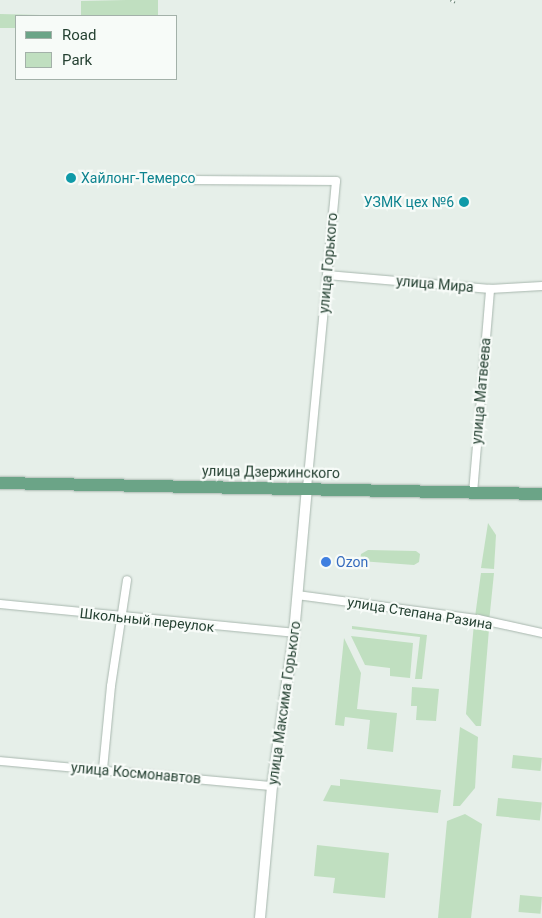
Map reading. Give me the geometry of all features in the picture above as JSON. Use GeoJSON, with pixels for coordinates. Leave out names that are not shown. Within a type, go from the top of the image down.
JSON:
{"type":"FeatureCollection","features":[{"type":"Feature","properties":{"kind":"main road","name":"улица Дзержинского"},"geometry":{"type":"LineString","coordinates":[[0,483],[307,487],[542,494]]}},
{"type":"Feature","properties":{"kind":"street","name":"улица Горького"},"geometry":{"type":"LineString","coordinates":[[193,180],[336,181],[307,487]]}},
{"type":"Feature","properties":{"kind":"street","name":"улица Мира"},"geometry":{"type":"LineString","coordinates":[[328,275],[490,289],[542,286]]}},
{"type":"Feature","properties":{"kind":"street","name":"улица Матвеева"},"geometry":{"type":"LineString","coordinates":[[473,493],[490,289]]}},
{"type":"Feature","properties":{"kind":"street","name":"улица Максима Горького"},"geometry":{"type":"LineString","coordinates":[[260,918],[272,786],[294,634],[307,487]]}},
{"type":"Feature","properties":{"kind":"street"},"geometry":{"type":"LineString","coordinates":[[103,769],[120,618],[127,580]]}},
{"type":"Feature","properties":{"kind":"street","name":"улица Степана Разина"},"geometry":{"type":"LineString","coordinates":[[297,595],[478,619],[542,633]]}},
{"type":"Feature","properties":{"kind":"street","name":"Школьный переулок"},"geometry":{"type":"LineString","coordinates":[[0,604],[120,618],[294,634]]}},
{"type":"Feature","properties":{"kind":"street","name":"улица Космонавтов"},"geometry":{"type":"LineString","coordinates":[[0,761],[272,786]]}},
{"type":"Feature","properties":{"kind":"green space"},"geometry":{"type":"Polygon","coordinates":[[[158,0],[158,15],[81,15],[81,1],[158,0]]]}},
{"type":"Feature","properties":{"kind":"green space"},"geometry":{"type":"Polygon","coordinates":[[[0,14],[40,15],[15,15],[15,28],[0,28],[0,14]]]}},
{"type":"Feature","properties":{"kind":"green space"},"geometry":{"type":"Polygon","coordinates":[[[488,523],[496,535],[494,569],[481,568],[488,523]]]}},
{"type":"Feature","properties":{"kind":"green space"},"geometry":{"type":"Polygon","coordinates":[[[368,550],[416,551],[420,554],[419,562],[414,565],[360,561],[361,554],[368,550]]]}},
{"type":"Feature","properties":{"kind":"green space"},"geometry":{"type":"Polygon","coordinates":[[[481,573],[494,573],[489,622],[475,617],[481,573]]]}},
{"type":"Feature","properties":{"kind":"green space"},"geometry":{"type":"Polygon","coordinates":[[[474,623],[489,629],[481,726],[476,726],[466,714],[474,623]]]}},
{"type":"Feature","properties":{"kind":"green space"},"geometry":{"type":"Polygon","coordinates":[[[352,626],[427,635],[422,679],[415,679],[420,637],[352,629],[352,626]]]}},
{"type":"Feature","properties":{"kind":"green space"},"geometry":{"type":"Polygon","coordinates":[[[351,636],[413,643],[410,678],[390,676],[390,668],[365,665],[351,636]]]}},
{"type":"Feature","properties":{"kind":"green space"},"geometry":{"type":"Polygon","coordinates":[[[344,638],[361,673],[357,709],[397,713],[393,752],[367,749],[370,720],[345,717],[344,726],[335,725],[344,638]]]}},
{"type":"Feature","properties":{"kind":"green space"},"geometry":{"type":"Polygon","coordinates":[[[412,687],[439,689],[436,721],[416,720],[417,706],[411,706],[412,687]]]}},
{"type":"Feature","properties":{"kind":"green space"},"geometry":{"type":"Polygon","coordinates":[[[460,727],[478,737],[475,788],[460,806],[453,806],[460,727]]]}},
{"type":"Feature","properties":{"kind":"green space"},"geometry":{"type":"Polygon","coordinates":[[[513,755],[542,758],[540,771],[512,768],[513,755]]]}},
{"type":"Feature","properties":{"kind":"green space"},"geometry":{"type":"Polygon","coordinates":[[[340,779],[441,790],[438,813],[323,801],[331,785],[340,786],[340,779]]]}},
{"type":"Feature","properties":{"kind":"green space"},"geometry":{"type":"Polygon","coordinates":[[[498,798],[542,803],[540,821],[496,816],[498,798]]]}},
{"type":"Feature","properties":{"kind":"green space"},"geometry":{"type":"Polygon","coordinates":[[[465,814],[482,824],[471,918],[438,918],[447,821],[465,814]]]}},
{"type":"Feature","properties":{"kind":"green space"},"geometry":{"type":"Polygon","coordinates":[[[317,845],[389,853],[385,898],[333,893],[335,878],[314,876],[317,845]]]}},
{"type":"Feature","properties":{"kind":"green space"},"geometry":{"type":"Polygon","coordinates":[[[520,895],[542,897],[540,914],[519,912],[520,895]]]}},
{"type":"Feature","properties":{"kind":"place","name":"Хайлонг-Темерсо"},"geometry":{"type":"Point","coordinates":[71,178]}},
{"type":"Feature","properties":{"kind":"place","name":"УЗМК цех №6"},"geometry":{"type":"Point","coordinates":[464,202]}},
{"type":"Feature","properties":{"kind":"place","name":"Ozon"},"geometry":{"type":"Point","coordinates":[326,562]}}]}
